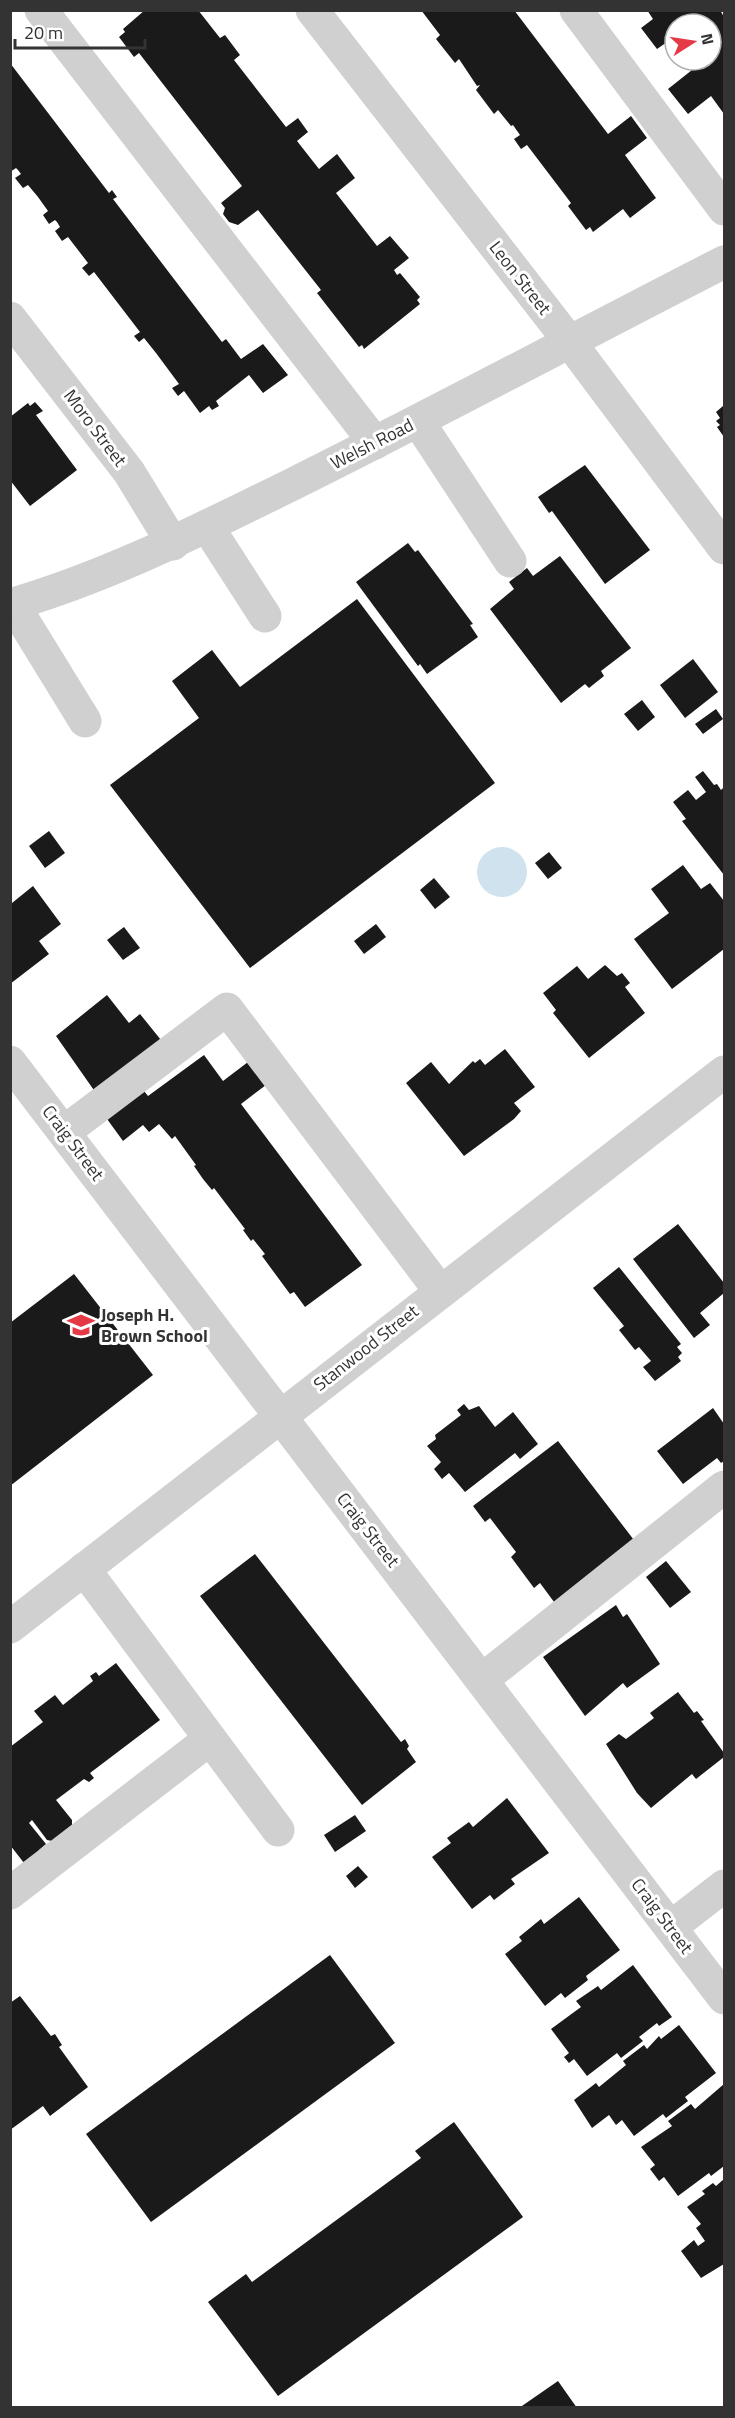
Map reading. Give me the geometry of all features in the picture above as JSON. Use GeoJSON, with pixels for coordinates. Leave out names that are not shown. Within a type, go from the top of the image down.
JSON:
{"type":"FeatureCollection","features":[{"type":"Feature","properties":{"kind":"street"},"geometry":{"type":"LineString","coordinates":[[41,10],[375,443]]}},
{"type":"Feature","properties":{"kind":"street","name":"Leon Street"},"geometry":{"type":"LineString","coordinates":[[312,10],[569,341],[724,548]]}},
{"type":"Feature","properties":{"kind":"street"},"geometry":{"type":"LineString","coordinates":[[576,10],[724,209]]}},
{"type":"Feature","properties":{"kind":"street","name":"Welsh Road"},"geometry":{"type":"LineString","coordinates":[[12,604],[119,568],[173,544],[418,421],[724,262]]}},
{"type":"Feature","properties":{"kind":"street","name":"Moro Street"},"geometry":{"type":"LineString","coordinates":[[10,318],[129,472],[173,544]]}},
{"type":"Feature","properties":{"kind":"street"},"geometry":{"type":"LineString","coordinates":[[418,421],[510,561]]}},
{"type":"Feature","properties":{"kind":"street"},"geometry":{"type":"LineString","coordinates":[[207,526],[265,616]]}},
{"type":"Feature","properties":{"kind":"street"},"geometry":{"type":"LineString","coordinates":[[12,604],[85,722]]}},
{"type":"Feature","properties":{"kind":"street"},"geometry":{"type":"LineString","coordinates":[[64,1132],[227,1009],[440,1291]]}},
{"type":"Feature","properties":{"kind":"street","name":"Craig Street"},"geometry":{"type":"LineString","coordinates":[[10,1062],[483,1679],[724,1998]]}},
{"type":"Feature","properties":{"kind":"street","name":"Stanwood Street"},"geometry":{"type":"LineString","coordinates":[[10,1627],[724,1072]]}},
{"type":"Feature","properties":{"kind":"street"},"geometry":{"type":"LineString","coordinates":[[483,1679],[724,1487]]}},
{"type":"Feature","properties":{"kind":"street"},"geometry":{"type":"LineString","coordinates":[[84,1569],[278,1830]]}},
{"type":"Feature","properties":{"kind":"street"},"geometry":{"type":"LineString","coordinates":[[10,1893],[210,1739]]}},
{"type":"Feature","properties":{"kind":"street"},"geometry":{"type":"LineString","coordinates":[[671,1927],[724,1886]]}},
{"type":"Feature","properties":{"kind":"water"},"geometry":{"type":"Polygon","coordinates":[[[502,847],[511,849],[522,858],[527,872],[525,881],[516,892],[502,897],[493,895],[482,886],[477,872],[479,863],[488,852],[502,847]]]}},
{"type":"Feature","properties":{"kind":"building"},"geometry":{"type":"Polygon","coordinates":[[[145,10],[198,10],[220,38],[225,35],[240,55],[234,60],[286,127],[298,118],[308,132],[297,141],[319,169],[337,154],[355,178],[336,193],[377,246],[390,236],[409,258],[394,270],[397,275],[400,273],[420,297],[417,300],[420,304],[364,349],[362,345],[359,347],[317,293],[321,290],[258,210],[238,225],[229,222],[223,214],[225,208],[221,203],[242,186],[139,53],[134,57],[119,37],[125,32],[123,29],[145,10]]]}},
{"type":"Feature","properties":{"kind":"building"},"geometry":{"type":"Polygon","coordinates":[[[421,10],[514,10],[608,134],[631,116],[647,138],[625,155],[656,198],[630,218],[623,209],[593,232],[590,227],[586,230],[568,206],[571,203],[527,145],[521,149],[514,139],[520,135],[513,125],[511,126],[498,110],[494,114],[476,90],[480,85],[477,86],[459,59],[455,63],[436,39],[440,35],[421,10]]]}},
{"type":"Feature","properties":{"kind":"building"},"geometry":{"type":"Polygon","coordinates":[[[647,10],[720,10],[721,12],[663,12],[663,45],[657,49],[641,28],[653,19],[647,10]]]}},
{"type":"Feature","properties":{"kind":"building"},"geometry":{"type":"Polygon","coordinates":[[[723,15],[724,114],[711,96],[688,114],[668,89],[689,72],[723,72],[723,15]]]}},
{"type":"Feature","properties":{"kind":"building"},"geometry":{"type":"Polygon","coordinates":[[[10,63],[109,193],[112,190],[117,197],[113,199],[222,342],[226,339],[241,359],[263,344],[288,375],[263,393],[249,375],[216,401],[219,406],[212,410],[209,406],[200,413],[184,391],[178,396],[172,388],[179,384],[156,353],[144,338],[139,342],[134,336],[140,332],[94,272],[89,276],[82,268],[88,263],[68,237],[62,241],[55,231],[60,227],[55,220],[49,224],[43,215],[48,211],[38,197],[28,185],[23,188],[15,178],[21,174],[18,170],[16,168],[10,172],[10,63]]]}},
{"type":"Feature","properties":{"kind":"building"},"geometry":{"type":"Polygon","coordinates":[[[35,402],[43,411],[36,415],[77,470],[30,506],[10,480],[10,417],[28,403],[30,406],[35,402]]]}},
{"type":"Feature","properties":{"kind":"building"},"geometry":{"type":"Polygon","coordinates":[[[723,406],[724,437],[716,421],[720,418],[716,412],[723,406]]]}},
{"type":"Feature","properties":{"kind":"building"},"geometry":{"type":"Polygon","coordinates":[[[585,465],[650,550],[605,584],[552,511],[549,513],[538,497],[585,465]]]}},
{"type":"Feature","properties":{"kind":"building"},"geometry":{"type":"Polygon","coordinates":[[[408,543],[415,552],[418,550],[473,624],[470,625],[478,637],[427,674],[420,664],[418,666],[356,582],[408,543]]]}},
{"type":"Feature","properties":{"kind":"building"},"geometry":{"type":"Polygon","coordinates":[[[560,556],[631,648],[601,671],[604,676],[589,688],[585,684],[561,703],[490,609],[514,589],[509,582],[527,568],[533,576],[560,556]]]}},
{"type":"Feature","properties":{"kind":"building"},"geometry":{"type":"Polygon","coordinates":[[[357,599],[495,783],[250,968],[110,785],[199,718],[172,681],[212,650],[240,687],[357,599]]]}},
{"type":"Feature","properties":{"kind":"building"},"geometry":{"type":"Polygon","coordinates":[[[693,659],[718,692],[685,718],[660,685],[693,659]]]}},
{"type":"Feature","properties":{"kind":"building"},"geometry":{"type":"Polygon","coordinates":[[[642,700],[655,717],[638,731],[624,714],[642,700]]]}},
{"type":"Feature","properties":{"kind":"building"},"geometry":{"type":"Polygon","coordinates":[[[716,709],[723,719],[703,734],[695,724],[716,709]]]}},
{"type":"Feature","properties":{"kind":"building"},"geometry":{"type":"Polygon","coordinates":[[[703,771],[714,785],[717,784],[721,790],[724,787],[724,875],[682,821],[686,819],[673,802],[688,790],[696,800],[706,792],[695,777],[703,771]]]}},
{"type":"Feature","properties":{"kind":"building"},"geometry":{"type":"Polygon","coordinates":[[[49,831],[65,853],[45,868],[29,846],[49,831]]]}},
{"type":"Feature","properties":{"kind":"building"},"geometry":{"type":"Polygon","coordinates":[[[549,852],[562,868],[548,879],[535,863],[549,852]]]}},
{"type":"Feature","properties":{"kind":"building"},"geometry":{"type":"Polygon","coordinates":[[[683,865],[701,889],[710,883],[724,901],[724,949],[672,989],[634,939],[669,913],[651,889],[683,865]]]}},
{"type":"Feature","properties":{"kind":"building"},"geometry":{"type":"Polygon","coordinates":[[[434,878],[450,897],[435,909],[420,890],[434,878]]]}},
{"type":"Feature","properties":{"kind":"building"},"geometry":{"type":"Polygon","coordinates":[[[33,886],[61,924],[39,941],[49,954],[10,984],[10,901],[12,903],[33,886]]]}},
{"type":"Feature","properties":{"kind":"building"},"geometry":{"type":"Polygon","coordinates":[[[376,924],[386,937],[364,954],[354,941],[376,924]]]}},
{"type":"Feature","properties":{"kind":"building"},"geometry":{"type":"Polygon","coordinates":[[[124,927],[140,948],[123,960],[107,940],[124,927]]]}},
{"type":"Feature","properties":{"kind":"building"},"geometry":{"type":"Polygon","coordinates":[[[605,965],[617,976],[622,973],[630,983],[625,987],[645,1013],[589,1058],[553,1013],[556,1010],[543,993],[577,966],[588,979],[605,965]]]}},
{"type":"Feature","properties":{"kind":"building"},"geometry":{"type":"Polygon","coordinates":[[[107,995],[129,1023],[140,1014],[161,1040],[98,1096],[56,1036],[107,995]]]}},
{"type":"Feature","properties":{"kind":"building"},"geometry":{"type":"Polygon","coordinates":[[[505,1049],[535,1087],[514,1103],[521,1111],[514,1119],[464,1156],[406,1083],[431,1062],[449,1084],[473,1061],[475,1063],[480,1059],[485,1065],[505,1049]]]}},
{"type":"Feature","properties":{"kind":"building"},"geometry":{"type":"Polygon","coordinates":[[[204,1055],[223,1081],[248,1062],[266,1085],[241,1104],[362,1265],[305,1307],[294,1292],[290,1294],[262,1256],[265,1254],[253,1239],[251,1241],[243,1230],[245,1229],[214,1188],[212,1190],[203,1179],[175,1136],[172,1139],[159,1124],[149,1132],[143,1125],[123,1141],[107,1119],[144,1091],[148,1096],[204,1055]]]}},
{"type":"Feature","properties":{"kind":"building"},"geometry":{"type":"Polygon","coordinates":[[[678,1224],[724,1283],[724,1293],[700,1313],[710,1325],[694,1338],[633,1259],[678,1224]]]}},
{"type":"Feature","properties":{"kind":"building"},"geometry":{"type":"Polygon","coordinates":[[[619,1267],[681,1344],[677,1347],[682,1353],[678,1357],[681,1361],[655,1381],[643,1367],[651,1361],[639,1347],[635,1350],[619,1330],[624,1326],[593,1288],[619,1267]]]}},
{"type":"Feature","properties":{"kind":"building","name":"Joseph H. Brown School"},"geometry":{"type":"Polygon","coordinates":[[[74,1274],[153,1375],[10,1486],[10,1323],[74,1274]]]}},
{"type":"Feature","properties":{"kind":"building"},"geometry":{"type":"Polygon","coordinates":[[[464,1404],[469,1410],[479,1406],[495,1427],[513,1412],[538,1444],[520,1459],[515,1453],[465,1492],[449,1473],[442,1479],[434,1469],[441,1462],[427,1446],[436,1439],[435,1435],[461,1415],[457,1410],[464,1404]]]}},
{"type":"Feature","properties":{"kind":"building"},"geometry":{"type":"Polygon","coordinates":[[[713,1408],[724,1424],[724,1461],[721,1463],[717,1458],[683,1484],[657,1451],[713,1408]]]}},
{"type":"Feature","properties":{"kind":"building"},"geometry":{"type":"Polygon","coordinates":[[[558,1441],[637,1544],[557,1606],[540,1583],[534,1588],[511,1557],[516,1552],[490,1518],[485,1522],[473,1506],[558,1441]]]}},
{"type":"Feature","properties":{"kind":"building"},"geometry":{"type":"Polygon","coordinates":[[[255,1554],[401,1742],[405,1739],[409,1746],[407,1749],[416,1762],[362,1805],[200,1596],[255,1554]]]}},
{"type":"Feature","properties":{"kind":"building"},"geometry":{"type":"Polygon","coordinates":[[[666,1561],[691,1592],[670,1608],[646,1577],[666,1561]]]}},
{"type":"Feature","properties":{"kind":"building"},"geometry":{"type":"Polygon","coordinates":[[[616,1605],[623,1617],[627,1614],[660,1664],[627,1688],[623,1683],[585,1716],[543,1657],[616,1605]]]}},
{"type":"Feature","properties":{"kind":"building"},"geometry":{"type":"Polygon","coordinates":[[[116,1663],[160,1720],[90,1773],[94,1778],[89,1782],[84,1779],[56,1800],[72,1820],[72,1826],[52,1841],[47,1840],[32,1820],[29,1823],[46,1844],[39,1850],[40,1855],[24,1863],[10,1845],[10,1747],[43,1722],[34,1711],[55,1695],[63,1705],[93,1681],[90,1676],[96,1672],[99,1676],[116,1663]]]}},
{"type":"Feature","properties":{"kind":"building"},"geometry":{"type":"Polygon","coordinates":[[[678,1692],[694,1713],[697,1711],[704,1720],[701,1721],[724,1753],[724,1757],[696,1779],[692,1774],[651,1808],[637,1793],[606,1744],[619,1734],[626,1739],[654,1718],[650,1713],[678,1692]]]}},
{"type":"Feature","properties":{"kind":"building"},"geometry":{"type":"Polygon","coordinates":[[[507,1798],[549,1853],[511,1879],[515,1884],[494,1900],[490,1895],[472,1909],[432,1857],[451,1843],[447,1838],[469,1822],[473,1827],[507,1798]]]}},
{"type":"Feature","properties":{"kind":"building"},"geometry":{"type":"Polygon","coordinates":[[[355,1815],[366,1831],[335,1852],[324,1835],[355,1815]]]}},
{"type":"Feature","properties":{"kind":"building"},"geometry":{"type":"Polygon","coordinates":[[[358,1866],[368,1877],[355,1888],[346,1876],[358,1866]]]}},
{"type":"Feature","properties":{"kind":"building"},"geometry":{"type":"Polygon","coordinates":[[[579,1897],[620,1950],[586,1976],[588,1980],[565,1998],[561,1993],[545,2006],[505,1954],[522,1941],[519,1937],[541,1919],[544,1924],[579,1897]]]}},
{"type":"Feature","properties":{"kind":"building"},"geometry":{"type":"Polygon","coordinates":[[[330,1955],[395,2043],[151,2222],[86,2134],[330,1955]]]}},
{"type":"Feature","properties":{"kind":"building"},"geometry":{"type":"Polygon","coordinates":[[[633,1965],[672,2017],[659,2026],[657,2023],[639,2037],[643,2041],[621,2058],[617,2053],[587,2076],[574,2059],[569,2063],[564,2057],[569,2053],[551,2029],[581,2007],[576,2001],[598,1986],[601,1990],[633,1965]]]}},
{"type":"Feature","properties":{"kind":"building"},"geometry":{"type":"Polygon","coordinates":[[[20,1996],[51,2036],[55,2034],[62,2045],[59,2047],[88,2087],[50,2116],[43,2106],[10,2130],[10,2003],[20,1996]]]}},
{"type":"Feature","properties":{"kind":"building"},"geometry":{"type":"Polygon","coordinates":[[[679,2025],[716,2073],[685,2097],[688,2101],[666,2118],[663,2114],[634,2136],[622,2120],[616,2125],[609,2115],[592,2128],[574,2100],[596,2083],[599,2087],[626,2065],[623,2061],[644,2045],[647,2049],[659,2036],[661,2039],[679,2025]]]}},
{"type":"Feature","properties":{"kind":"building"},"geometry":{"type":"Polygon","coordinates":[[[724,2084],[724,2166],[711,2176],[709,2173],[678,2196],[664,2177],[659,2181],[650,2169],[655,2165],[641,2147],[672,2126],[668,2121],[691,2104],[695,2109],[724,2084]]]}},
{"type":"Feature","properties":{"kind":"building"},"geometry":{"type":"Polygon","coordinates":[[[454,2122],[523,2217],[278,2396],[208,2302],[246,2274],[252,2282],[421,2158],[415,2151],[454,2122]]]}},
{"type":"Feature","properties":{"kind":"building"},"geometry":{"type":"Polygon","coordinates":[[[724,2179],[724,2264],[701,2278],[681,2251],[694,2240],[698,2246],[705,2241],[696,2228],[701,2224],[687,2207],[705,2194],[702,2191],[713,2183],[716,2186],[724,2179]]]}},
{"type":"Feature","properties":{"kind":"building"},"geometry":{"type":"Polygon","coordinates":[[[558,2381],[577,2408],[519,2408],[558,2381]]]}},
{"type":"Feature","properties":{"kind":"place","name":"Joseph H. Brown School"},"geometry":{"type":"Point","coordinates":[81,1325]}}]}
